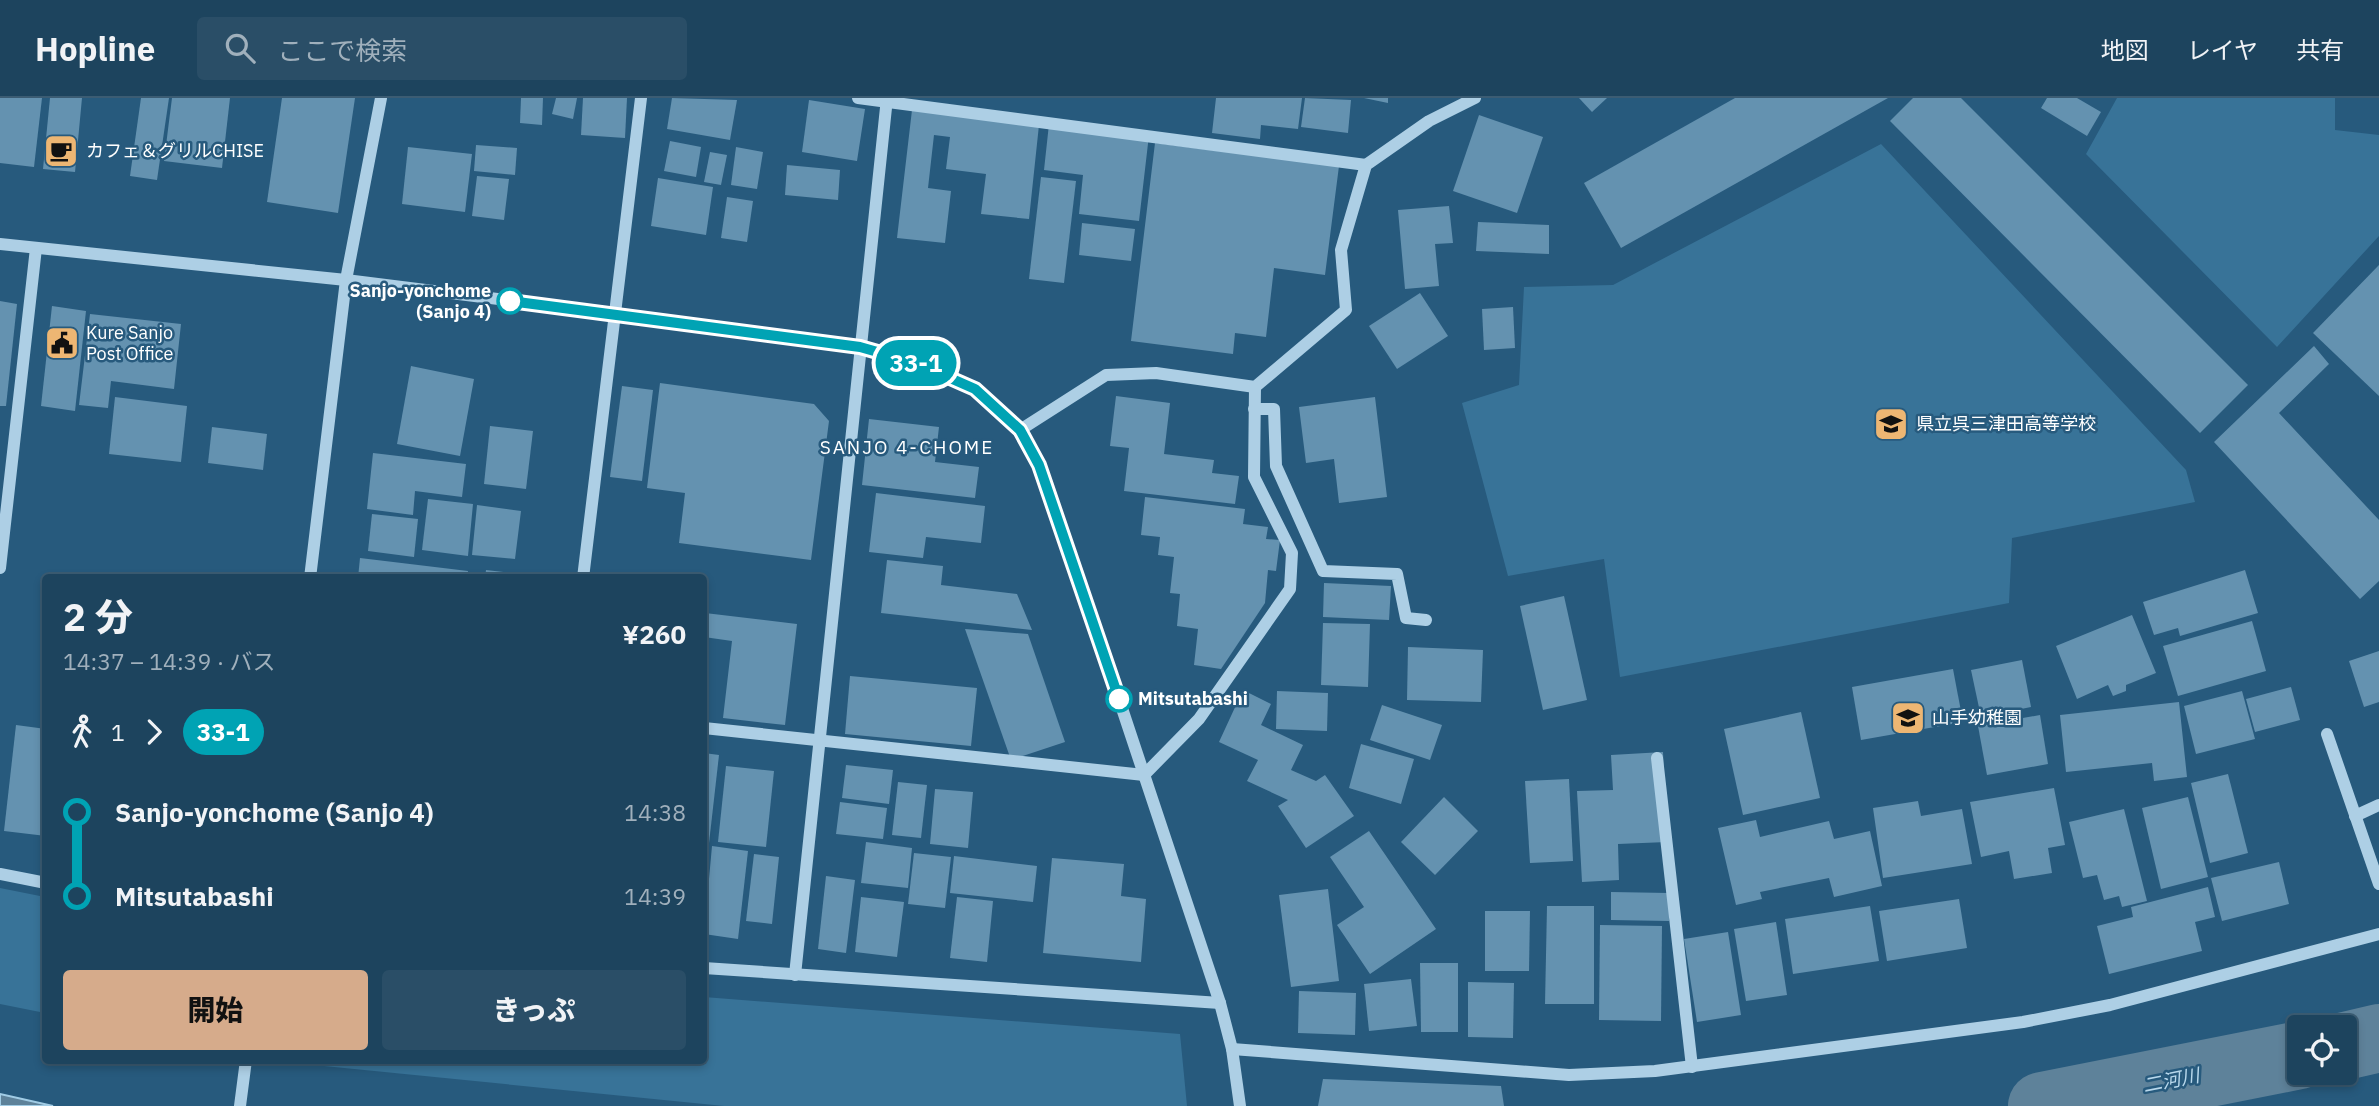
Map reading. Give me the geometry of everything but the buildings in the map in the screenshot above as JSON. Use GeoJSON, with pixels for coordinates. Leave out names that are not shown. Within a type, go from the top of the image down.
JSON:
{"type":"FeatureCollection","features":[{"type":"Feature","properties":{"kind":"street"},"geometry":{"type":"LineString","coordinates":[[310,574],[346,280],[381,98]]}},
{"type":"Feature","properties":{"kind":"street"},"geometry":{"type":"LineString","coordinates":[[584,574],[641,98]]}},
{"type":"Feature","properties":{"kind":"street"},"geometry":{"type":"LineString","coordinates":[[858,98],[1366,165]]}},
{"type":"Feature","properties":{"kind":"street"},"geometry":{"type":"LineString","coordinates":[[1144,775],[1199,719],[1290,589],[1292,553],[1254,477],[1255,387],[1346,310],[1341,250],[1366,165],[1429,121],[1475,98]]}},
{"type":"Feature","properties":{"kind":"street"},"geometry":{"type":"LineString","coordinates":[[795,975],[886,100]]}},
{"type":"Feature","properties":{"kind":"street"},"geometry":{"type":"LineString","coordinates":[[0,244],[346,280],[860,347],[916,363],[975,389],[1020,430],[1039,465],[1220,1003],[1232,1049],[1240,1106]]}},
{"type":"Feature","properties":{"kind":"street"},"geometry":{"type":"LineString","coordinates":[[0,568],[36,248]]}},
{"type":"Feature","properties":{"kind":"street"},"geometry":{"type":"LineString","coordinates":[[1020,430],[1106,375],[1156,373],[1255,387]]}},
{"type":"Feature","properties":{"kind":"street"},"geometry":{"type":"LineString","coordinates":[[1254,409],[1274,409],[1276,466],[1323,571],[1397,574],[1406,618],[1426,620]]}},
{"type":"Feature","properties":{"kind":"street"},"geometry":{"type":"LineString","coordinates":[[707,728],[1144,775]]}},
{"type":"Feature","properties":{"kind":"street"},"geometry":{"type":"LineString","coordinates":[[2327,734],[2379,884]]}},
{"type":"Feature","properties":{"kind":"street"},"geometry":{"type":"LineString","coordinates":[[1657,758],[1692,1067]]}},
{"type":"Feature","properties":{"kind":"street"},"geometry":{"type":"LineString","coordinates":[[2355,816],[2379,805]]}},
{"type":"Feature","properties":{"kind":"street"},"geometry":{"type":"LineString","coordinates":[[0,874],[42,882]]}},
{"type":"Feature","properties":{"kind":"street"},"geometry":{"type":"LineString","coordinates":[[1232,1049],[1569,1075],[1655,1071],[2023,1022],[2110,1004],[2379,934]]}},
{"type":"Feature","properties":{"kind":"street"},"geometry":{"type":"LineString","coordinates":[[707,968],[1220,1003]]}},
{"type":"Feature","properties":{"kind":"street"},"geometry":{"type":"LineString","coordinates":[[240,1106],[245,1064]]}},
{"type":"Feature","properties":{"kind":"shaded area"},"geometry":{"type":"Polygon","coordinates":[[[2117,98],[2335,98],[2335,130],[2379,135],[2379,236],[2277,347],[2086,154],[2117,98]]]}},
{"type":"Feature","properties":{"kind":"shaded area"},"geometry":{"type":"Polygon","coordinates":[[[1881,144],[2186,470],[2195,502],[2012,538],[2009,603],[1620,677],[1604,559],[1508,576],[1462,403],[1519,385],[1524,287],[1613,285],[1881,144]]]}},
{"type":"Feature","properties":{"kind":"shaded area"},"geometry":{"type":"Polygon","coordinates":[[[0,888],[42,896],[42,1012],[0,1004],[0,888]]]}},
{"type":"Feature","properties":{"kind":"shaded area"},"geometry":{"type":"Polygon","coordinates":[[[707,997],[1180,1034],[1187,1106],[724,1106],[314,1065],[707,1064],[707,997]]]}},
{"type":"Feature","properties":{"kind":"shaded area"},"geometry":{"type":"Polygon","coordinates":[[[0,1094],[53,1106],[0,1106],[0,1094]]]}},
{"type":"Feature","properties":{"kind":"waterway","name":"二河川"},"geometry":{"type":"LineString","coordinates":[[2357,1043],[2379,1038]]}},
{"type":"Feature","properties":{"kind":"waterway","name":"二河川"},"geometry":{"type":"LineString","coordinates":[[2042,1106],[2287,1058]]}},
{"type":"Feature","properties":{"kind":"bus line","name":"33-1"},"geometry":{"type":"LineString","coordinates":[[510,301],[860,347],[916,363],[975,389],[1020,430],[1039,465],[1119,699]]}},
{"type":"Feature","properties":{"kind":"place","name":"カフェ＆グリルCHISE"},"geometry":{"type":"Point","coordinates":[61,151]}},
{"type":"Feature","properties":{"kind":"place","name":"Sanjo-yonchome (Sanjo 4)"},"geometry":{"type":"Point","coordinates":[510,301]}},
{"type":"Feature","properties":{"kind":"place","name":"Kure Sanjo Post Office"},"geometry":{"type":"Point","coordinates":[62,343]}},
{"type":"Feature","properties":{"kind":"place","name":"県立呉三津田高等学校"},"geometry":{"type":"Point","coordinates":[1891,424]}},
{"type":"Feature","properties":{"kind":"place","name":"Mitsutabashi"},"geometry":{"type":"Point","coordinates":[1119,699]}},
{"type":"Feature","properties":{"kind":"place","name":"山手幼稚園"},"geometry":{"type":"Point","coordinates":[1908,718]}},
{"type":"Feature","properties":{"kind":"district","name":"SANJO 4-CHOME"},"geometry":{"type":"Point","coordinates":[907,447]}}]}
